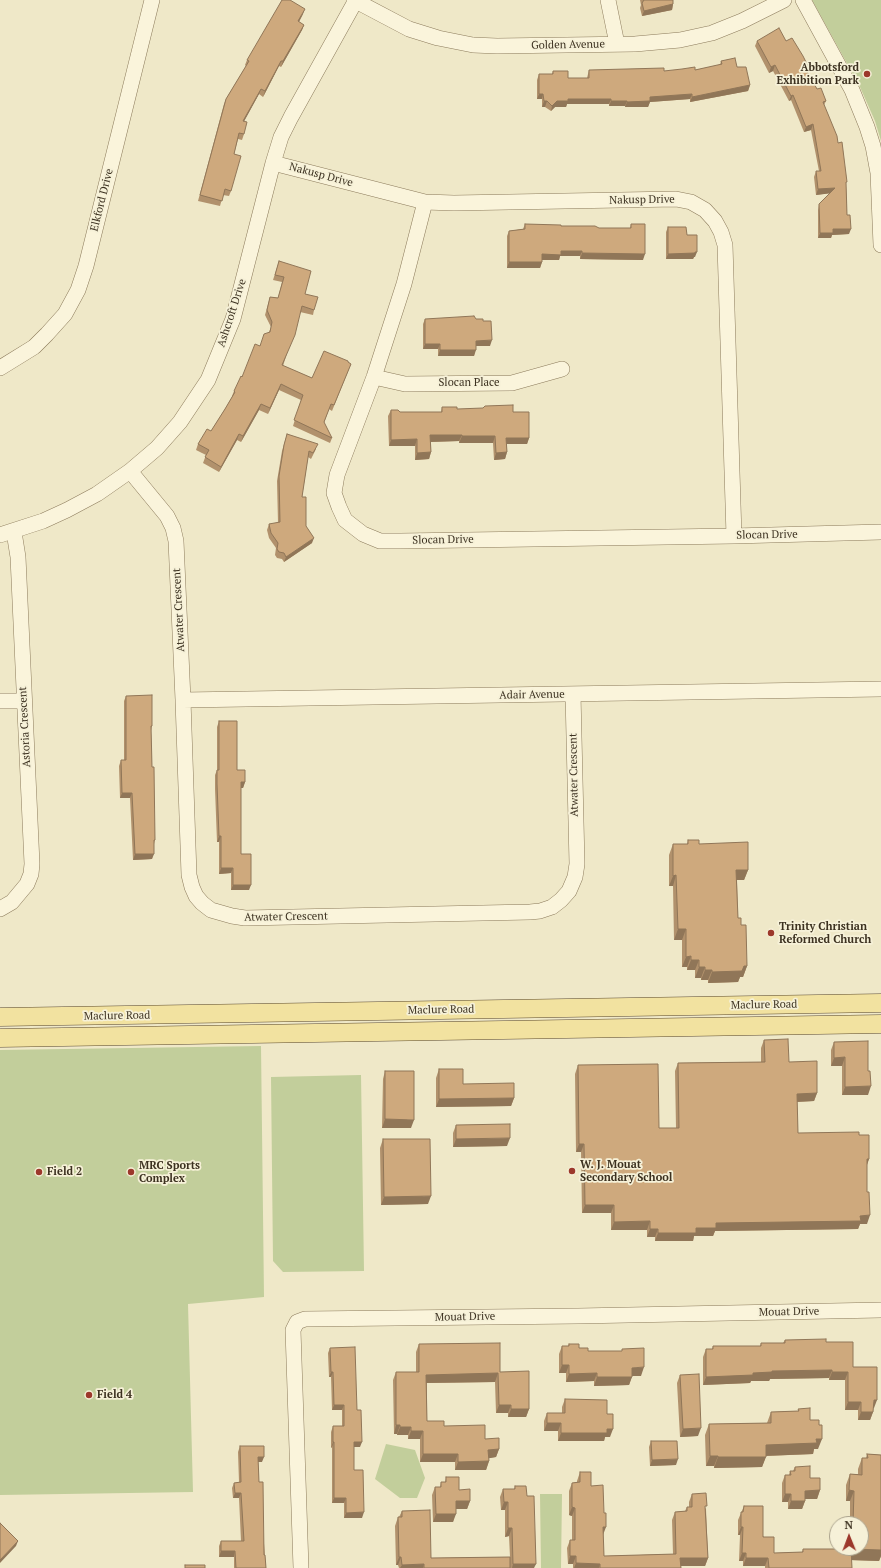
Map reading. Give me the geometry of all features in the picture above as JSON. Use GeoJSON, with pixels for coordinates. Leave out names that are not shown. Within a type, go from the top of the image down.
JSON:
{"type":"FeatureCollection","features":[{"type":"Feature","properties":{"kind":"main road","name":"Maclure Road"},"geometry":{"type":"LineString","coordinates":[[0,1018],[881,1003]]}},
{"type":"Feature","properties":{"kind":"main road","name":"Maclure Road"},"geometry":{"type":"LineString","coordinates":[[0,1038],[881,1024]]}},
{"type":"Feature","properties":{"kind":"street","name":"Elkford Drive"},"geometry":{"type":"LineString","coordinates":[[0,368],[34,347],[48,334],[65,314],[78,290],[86,266],[152,0]]}},
{"type":"Feature","properties":{"kind":"street","name":"Golden Avenue"},"geometry":{"type":"LineString","coordinates":[[355,0],[409,29],[438,38],[473,45],[497,46],[617,44],[680,40],[712,32],[742,20],[784,0]]}},
{"type":"Feature","properties":{"kind":"street","name":"Ashcroft Drive"},"geometry":{"type":"LineString","coordinates":[[7,533],[43,521],[67,510],[97,494],[130,472],[158,448],[180,422],[208,380],[233,319],[273,163],[282,137],[291,117],[355,0]]}},
{"type":"Feature","properties":{"kind":"street"},"geometry":{"type":"LineString","coordinates":[[608,0],[617,44]]}},
{"type":"Feature","properties":{"kind":"street"},"geometry":{"type":"LineString","coordinates":[[803,0],[852,90],[867,127],[873,146],[878,173],[881,245]]}},
{"type":"Feature","properties":{"kind":"street","name":"Nakusp Drive"},"geometry":{"type":"LineString","coordinates":[[273,163],[425,202],[454,203],[676,199],[691,202],[705,210],[715,221],[721,232],[725,245],[734,536]]}},
{"type":"Feature","properties":{"kind":"street","name":"Slocan Drive"},"geometry":{"type":"LineString","coordinates":[[425,202],[404,284],[367,399],[337,475],[334,493],[345,520],[363,534],[380,541],[393,541],[734,536],[881,532]]}},
{"type":"Feature","properties":{"kind":"street","name":"Slocan Place"},"geometry":{"type":"LineString","coordinates":[[374,377],[405,384],[512,383],[562,369]]}},
{"type":"Feature","properties":{"kind":"street","name":"Atwater Crescent"},"geometry":{"type":"LineString","coordinates":[[130,472],[167,516],[173,528],[176,541],[189,875],[192,887],[202,903],[212,910],[245,918],[530,912],[540,911],[552,907],[569,891],[575,877],[573,694]]}},
{"type":"Feature","properties":{"kind":"street","name":"Astoria Crescent"},"geometry":{"type":"LineString","coordinates":[[0,909],[12,902],[27,884],[31,874],[32,864],[18,557],[7,533]]}},
{"type":"Feature","properties":{"kind":"street","name":"Adair Avenue"},"geometry":{"type":"LineString","coordinates":[[183,700],[881,688]]}},
{"type":"Feature","properties":{"kind":"street"},"geometry":{"type":"LineString","coordinates":[[0,702],[24,701]]}},
{"type":"Feature","properties":{"kind":"street","name":"Mouat Drive"},"geometry":{"type":"LineString","coordinates":[[301,1568],[293,1330],[297,1322],[305,1319],[578,1316],[881,1310]]}},
{"type":"Feature","properties":{"kind":"green space","name":"Abbotsford Exhibition Park"},"geometry":{"type":"Polygon","coordinates":[[[812,0],[881,0],[881,141],[875,121],[860,87],[812,0]]]}},
{"type":"Feature","properties":{"kind":"green space","name":"MRC Sports Complex"},"geometry":{"type":"Polygon","coordinates":[[[261,1046],[264,1297],[188,1304],[193,1492],[0,1495],[0,1050],[261,1046]]]}},
{"type":"Feature","properties":{"kind":"green space"},"geometry":{"type":"Polygon","coordinates":[[[361,1075],[364,1271],[283,1272],[273,1261],[271,1077],[361,1075]]]}},
{"type":"Feature","properties":{"kind":"green space"},"geometry":{"type":"Polygon","coordinates":[[[386,1444],[415,1450],[425,1478],[417,1498],[400,1498],[375,1479],[386,1444]]]}},
{"type":"Feature","properties":{"kind":"green space"},"geometry":{"type":"Polygon","coordinates":[[[540,1494],[562,1494],[561,1568],[541,1568],[540,1494]]]}},
{"type":"Feature","properties":{"kind":"building"},"geometry":{"type":"Polygon","coordinates":[[[282,0],[290,0],[305,9],[298,21],[304,25],[283,61],[281,61],[265,91],[261,89],[243,121],[247,122],[244,134],[239,133],[234,154],[241,156],[231,191],[225,189],[222,201],[200,195],[226,99],[249,61],[247,60],[282,0]]]}},
{"type":"Feature","properties":{"kind":"building"},"geometry":{"type":"Polygon","coordinates":[[[644,0],[673,0],[673,4],[644,11],[642,3],[644,0]]]}},
{"type":"Feature","properties":{"kind":"building"},"geometry":{"type":"Polygon","coordinates":[[[779,28],[786,41],[792,38],[809,68],[806,70],[817,89],[821,88],[826,101],[823,102],[837,136],[838,143],[842,142],[847,182],[847,215],[850,215],[851,229],[833,229],[833,233],[820,233],[819,204],[835,188],[818,189],[816,171],[821,171],[813,124],[806,127],[793,95],[791,96],[775,65],[771,67],[757,41],[779,28]]]}},
{"type":"Feature","properties":{"kind":"building"},"geometry":{"type":"Polygon","coordinates":[[[735,58],[737,67],[746,67],[750,85],[692,97],[692,94],[650,97],[650,101],[627,102],[611,101],[611,99],[568,99],[568,101],[557,101],[552,106],[547,101],[544,101],[543,94],[539,94],[539,74],[553,74],[553,71],[568,71],[568,78],[589,78],[589,70],[664,68],[664,71],[695,67],[695,70],[722,64],[721,61],[735,58]]]}},
{"type":"Feature","properties":{"kind":"building"},"geometry":{"type":"Polygon","coordinates":[[[525,224],[595,226],[599,228],[631,228],[631,224],[645,224],[645,254],[582,253],[582,251],[561,251],[561,255],[542,254],[542,262],[509,262],[509,231],[525,229],[525,224]]]}},
{"type":"Feature","properties":{"kind":"building"},"geometry":{"type":"Polygon","coordinates":[[[668,227],[686,227],[687,235],[697,235],[697,252],[668,254],[668,227]]]}},
{"type":"Feature","properties":{"kind":"building"},"geometry":{"type":"Polygon","coordinates":[[[279,261],[311,271],[305,294],[318,297],[314,310],[302,306],[295,335],[282,365],[312,378],[324,351],[348,361],[351,364],[334,405],[331,404],[324,422],[332,438],[294,420],[303,395],[281,384],[270,408],[261,404],[243,436],[239,434],[221,467],[205,457],[209,450],[198,444],[207,429],[211,431],[235,392],[234,391],[241,376],[242,377],[255,344],[260,346],[264,334],[270,332],[272,322],[267,310],[270,297],[278,298],[284,277],[275,275],[279,261]]]}},
{"type":"Feature","properties":{"kind":"building"},"geometry":{"type":"Polygon","coordinates":[[[474,316],[476,319],[491,321],[492,340],[476,341],[476,350],[440,350],[440,344],[425,344],[425,319],[474,316]]]}},
{"type":"Feature","properties":{"kind":"building"},"geometry":{"type":"Polygon","coordinates":[[[513,405],[513,412],[529,412],[529,438],[506,438],[507,452],[496,453],[495,436],[430,435],[431,452],[417,453],[417,439],[391,440],[391,410],[398,410],[400,412],[442,412],[442,407],[457,407],[457,409],[513,405]]]}},
{"type":"Feature","properties":{"kind":"building"},"geometry":{"type":"Polygon","coordinates":[[[287,434],[318,444],[313,453],[309,451],[302,497],[306,497],[306,526],[314,538],[286,557],[284,553],[279,552],[277,549],[278,543],[271,533],[269,524],[280,522],[279,476],[287,434]]]}},
{"type":"Feature","properties":{"kind":"building"},"geometry":{"type":"Polygon","coordinates":[[[152,695],[151,726],[152,767],[154,767],[154,854],[135,854],[132,793],[122,793],[121,760],[126,760],[126,696],[152,695]]]}},
{"type":"Feature","properties":{"kind":"building"},"geometry":{"type":"Polygon","coordinates":[[[219,721],[237,721],[237,770],[245,770],[245,782],[241,782],[241,854],[251,854],[251,885],[233,885],[233,868],[221,868],[221,836],[219,836],[217,784],[217,770],[219,770],[219,721]]]}},
{"type":"Feature","properties":{"kind":"building"},"geometry":{"type":"Polygon","coordinates":[[[688,840],[699,840],[699,844],[748,842],[748,870],[736,870],[738,918],[741,918],[741,925],[746,925],[747,966],[744,966],[742,971],[712,972],[712,970],[705,970],[705,967],[699,967],[699,960],[691,960],[691,956],[686,957],[686,929],[678,929],[676,875],[673,876],[673,844],[688,844],[688,840]]]}},
{"type":"Feature","properties":{"kind":"building"},"geometry":{"type":"Polygon","coordinates":[[[788,1039],[789,1062],[817,1061],[817,1093],[797,1094],[798,1133],[859,1132],[859,1135],[869,1135],[867,1192],[869,1192],[870,1215],[860,1216],[861,1221],[716,1223],[716,1228],[696,1228],[696,1233],[658,1233],[658,1229],[650,1229],[650,1221],[614,1222],[614,1205],[585,1205],[584,1144],[579,1144],[578,1065],[658,1064],[659,1128],[679,1128],[678,1063],[765,1062],[764,1040],[788,1039]]]}},
{"type":"Feature","properties":{"kind":"building"},"geometry":{"type":"Polygon","coordinates":[[[868,1041],[868,1071],[870,1071],[871,1086],[845,1087],[845,1057],[834,1058],[834,1042],[868,1041]]]}},
{"type":"Feature","properties":{"kind":"building"},"geometry":{"type":"Polygon","coordinates":[[[439,1069],[463,1069],[463,1084],[514,1083],[514,1098],[439,1099],[439,1069]]]}},
{"type":"Feature","properties":{"kind":"building"},"geometry":{"type":"Polygon","coordinates":[[[385,1071],[414,1071],[414,1120],[385,1119],[385,1071]]]}},
{"type":"Feature","properties":{"kind":"building"},"geometry":{"type":"Polygon","coordinates":[[[510,1124],[510,1138],[456,1139],[456,1125],[510,1124]]]}},
{"type":"Feature","properties":{"kind":"building"},"geometry":{"type":"Polygon","coordinates":[[[383,1139],[430,1139],[431,1196],[384,1197],[383,1139]]]}},
{"type":"Feature","properties":{"kind":"building"},"geometry":{"type":"Polygon","coordinates":[[[826,1339],[826,1342],[853,1342],[853,1367],[877,1367],[877,1400],[874,1400],[873,1412],[861,1412],[861,1402],[848,1402],[848,1372],[832,1372],[832,1370],[772,1371],[753,1373],[753,1375],[706,1377],[706,1349],[713,1349],[713,1346],[761,1346],[761,1343],[785,1343],[785,1340],[826,1339]]]}},
{"type":"Feature","properties":{"kind":"building"},"geometry":{"type":"Polygon","coordinates":[[[500,1343],[500,1372],[529,1371],[529,1409],[511,1409],[511,1405],[499,1405],[498,1373],[426,1375],[427,1421],[444,1421],[444,1426],[485,1425],[485,1439],[499,1438],[499,1449],[488,1450],[489,1461],[458,1462],[458,1454],[423,1454],[423,1431],[411,1431],[411,1427],[400,1427],[400,1425],[396,1425],[396,1372],[419,1372],[419,1344],[500,1343]]]}},
{"type":"Feature","properties":{"kind":"building"},"geometry":{"type":"Polygon","coordinates":[[[569,1344],[579,1344],[579,1348],[588,1348],[588,1351],[622,1351],[622,1349],[644,1348],[644,1367],[632,1368],[632,1377],[597,1377],[597,1373],[569,1374],[569,1365],[562,1365],[562,1346],[569,1346],[569,1344]]]}},
{"type":"Feature","properties":{"kind":"building"},"geometry":{"type":"Polygon","coordinates":[[[355,1347],[357,1410],[361,1410],[362,1442],[354,1442],[354,1470],[363,1470],[364,1512],[346,1513],[346,1498],[334,1498],[333,1426],[344,1426],[344,1405],[334,1405],[333,1372],[331,1372],[330,1348],[355,1347]]]}},
{"type":"Feature","properties":{"kind":"building"},"geometry":{"type":"Polygon","coordinates":[[[699,1374],[701,1428],[683,1429],[680,1375],[699,1374]]]}},
{"type":"Feature","properties":{"kind":"building"},"geometry":{"type":"Polygon","coordinates":[[[565,1399],[607,1400],[607,1414],[613,1414],[613,1429],[607,1429],[607,1433],[561,1433],[561,1423],[547,1423],[547,1413],[565,1413],[565,1399]]]}},
{"type":"Feature","properties":{"kind":"building"},"geometry":{"type":"Polygon","coordinates":[[[810,1408],[810,1420],[819,1420],[819,1425],[822,1425],[822,1439],[816,1439],[817,1443],[766,1445],[766,1457],[710,1456],[709,1424],[771,1423],[771,1412],[799,1411],[798,1409],[810,1408]]]}},
{"type":"Feature","properties":{"kind":"building"},"geometry":{"type":"Polygon","coordinates":[[[651,1441],[677,1441],[678,1459],[652,1460],[651,1441]]]}},
{"type":"Feature","properties":{"kind":"building"},"geometry":{"type":"Polygon","coordinates":[[[240,1446],[264,1446],[264,1457],[258,1457],[259,1482],[263,1482],[264,1555],[266,1568],[236,1568],[235,1551],[221,1551],[221,1541],[244,1541],[241,1493],[235,1493],[234,1483],[241,1482],[240,1446]]]}},
{"type":"Feature","properties":{"kind":"building"},"geometry":{"type":"Polygon","coordinates":[[[867,1454],[881,1455],[881,1550],[869,1550],[869,1516],[853,1516],[854,1491],[849,1490],[850,1474],[862,1475],[862,1458],[868,1458],[867,1454]]]}},
{"type":"Feature","properties":{"kind":"building"},"geometry":{"type":"Polygon","coordinates":[[[810,1466],[810,1478],[820,1478],[820,1490],[805,1491],[805,1501],[791,1501],[791,1494],[785,1494],[785,1475],[791,1475],[790,1471],[795,1471],[795,1467],[810,1466]]]}},
{"type":"Feature","properties":{"kind":"building"},"geometry":{"type":"Polygon","coordinates":[[[580,1472],[591,1472],[591,1486],[603,1485],[604,1513],[606,1513],[606,1527],[603,1527],[604,1556],[676,1554],[675,1512],[687,1511],[687,1507],[692,1507],[692,1494],[706,1493],[707,1506],[705,1506],[708,1558],[680,1558],[681,1568],[600,1568],[600,1564],[576,1563],[576,1556],[570,1556],[570,1540],[575,1540],[575,1508],[572,1507],[572,1483],[580,1482],[580,1472]]]}},
{"type":"Feature","properties":{"kind":"building"},"geometry":{"type":"Polygon","coordinates":[[[446,1477],[459,1477],[459,1490],[470,1489],[470,1501],[456,1501],[456,1514],[436,1514],[435,1487],[441,1487],[441,1482],[446,1482],[446,1477]]]}},
{"type":"Feature","properties":{"kind":"building"},"geometry":{"type":"Polygon","coordinates":[[[515,1486],[526,1486],[527,1496],[534,1496],[536,1564],[513,1564],[512,1528],[508,1528],[508,1502],[504,1502],[503,1489],[515,1489],[515,1486]]]}},
{"type":"Feature","properties":{"kind":"building"},"geometry":{"type":"Polygon","coordinates":[[[744,1506],[763,1506],[763,1537],[774,1537],[774,1553],[803,1552],[803,1549],[829,1549],[829,1556],[851,1556],[852,1568],[769,1568],[768,1558],[746,1558],[746,1553],[742,1553],[743,1527],[741,1527],[741,1512],[743,1512],[744,1506]]]}},
{"type":"Feature","properties":{"kind":"building"},"geometry":{"type":"Polygon","coordinates":[[[430,1510],[431,1558],[510,1557],[510,1568],[424,1568],[424,1564],[402,1565],[401,1557],[399,1557],[398,1517],[402,1517],[402,1511],[430,1510]]]}},
{"type":"Feature","properties":{"kind":"building"},"geometry":{"type":"Polygon","coordinates":[[[0,1523],[18,1541],[0,1560],[0,1523]]]}},
{"type":"Feature","properties":{"kind":"building"},"geometry":{"type":"Polygon","coordinates":[[[185,1565],[205,1565],[205,1568],[185,1568],[185,1565]]]}},
{"type":"Feature","properties":{"kind":"place","name":"Abbotsford Exhibition Park"},"geometry":{"type":"Point","coordinates":[867,74]}},
{"type":"Feature","properties":{"kind":"place","name":"Trinity Christian Reformed Church"},"geometry":{"type":"Point","coordinates":[771,933]}},
{"type":"Feature","properties":{"kind":"place","name":"W. J. Mouat Secondary School"},"geometry":{"type":"Point","coordinates":[572,1171]}},
{"type":"Feature","properties":{"kind":"place","name":"Field 2"},"geometry":{"type":"Point","coordinates":[39,1172]}},
{"type":"Feature","properties":{"kind":"place","name":"MRC Sports Complex"},"geometry":{"type":"Point","coordinates":[131,1172]}},
{"type":"Feature","properties":{"kind":"place","name":"Field 4"},"geometry":{"type":"Point","coordinates":[89,1395]}}]}
